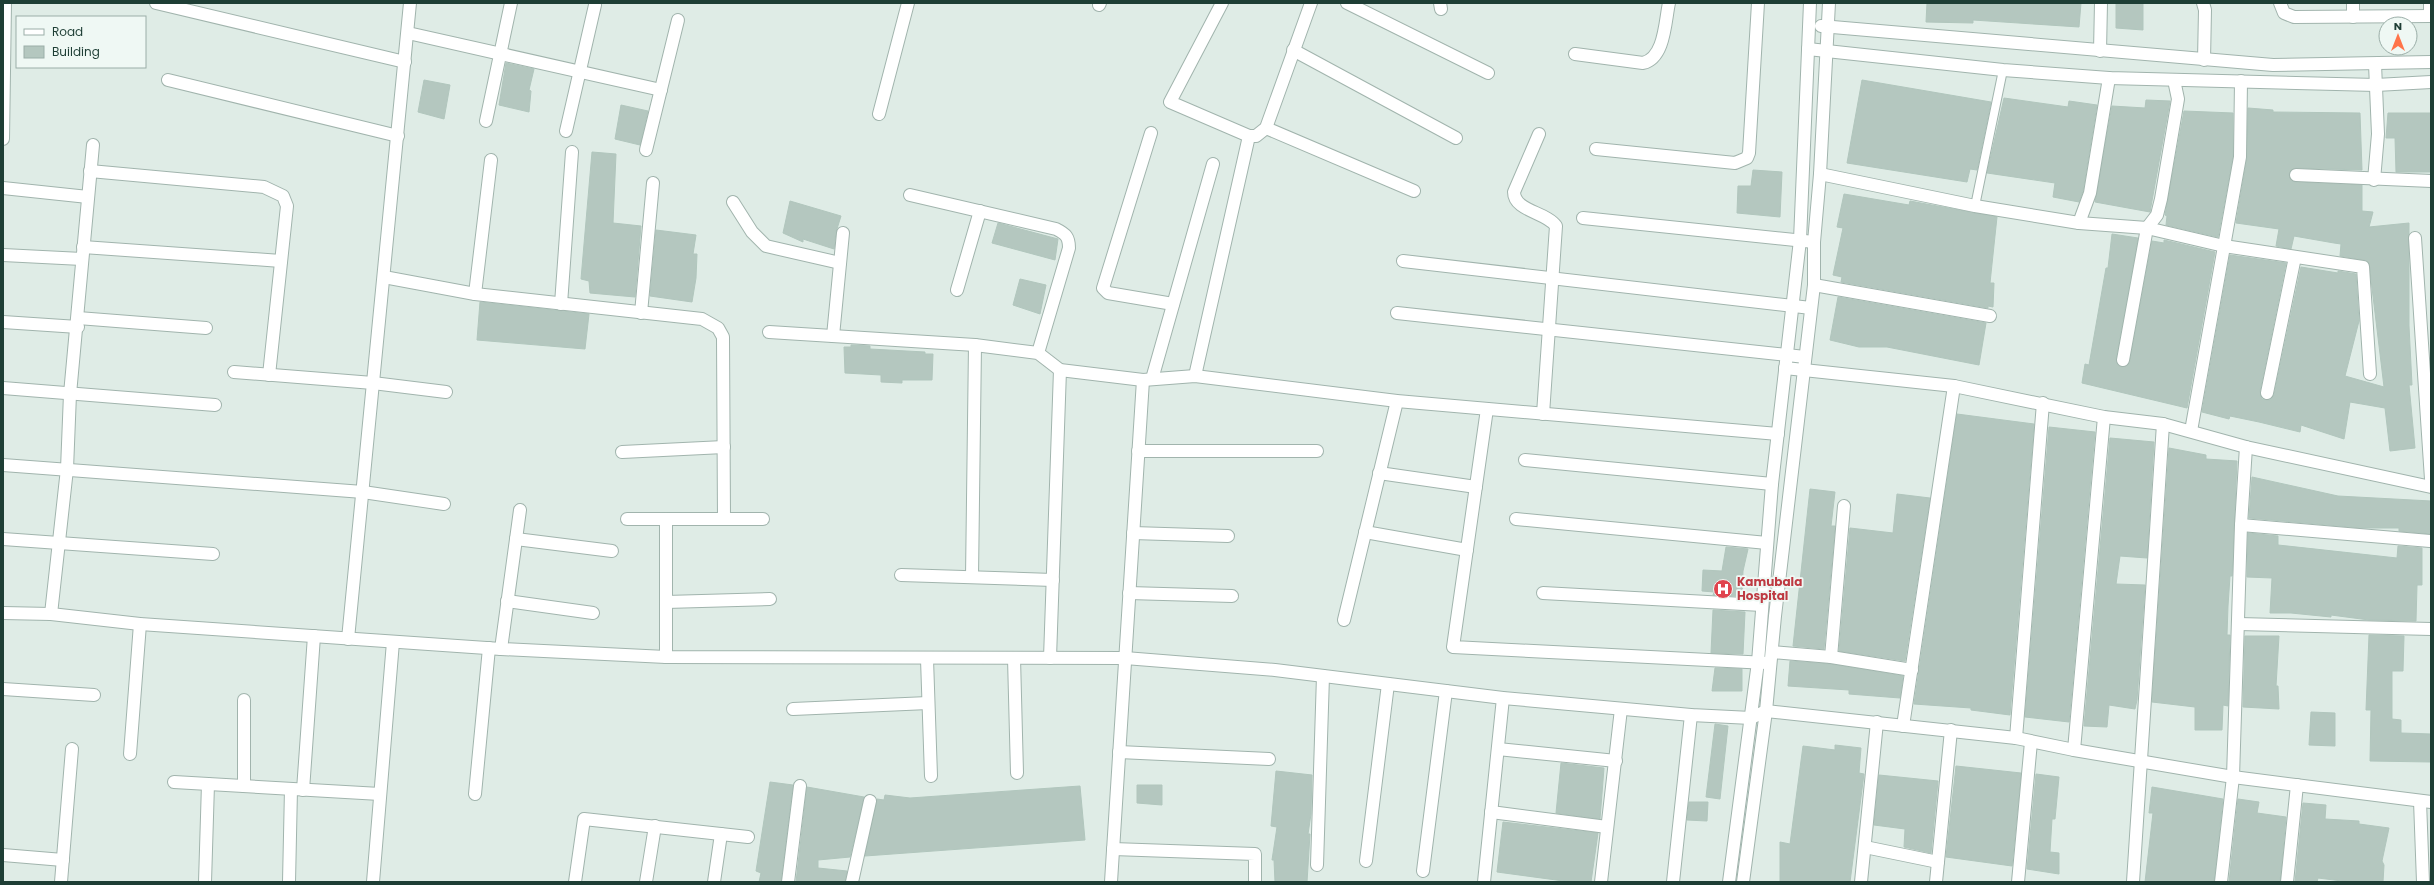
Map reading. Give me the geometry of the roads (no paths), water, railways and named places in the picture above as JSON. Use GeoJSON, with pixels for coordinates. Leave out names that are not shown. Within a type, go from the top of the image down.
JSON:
{"type":"FeatureCollection","features":[{"type":"Feature","properties":{"kind":"street"},"geometry":{"type":"LineString","coordinates":[[3,140],[5,3]]}},
{"type":"Feature","properties":{"kind":"street"},"geometry":{"type":"LineString","coordinates":[[156,3],[405,62]]}},
{"type":"Feature","properties":{"kind":"street"},"geometry":{"type":"LineString","coordinates":[[348,639],[410,3]]}},
{"type":"Feature","properties":{"kind":"street"},"geometry":{"type":"LineString","coordinates":[[486,121],[511,3]]}},
{"type":"Feature","properties":{"kind":"street"},"geometry":{"type":"LineString","coordinates":[[879,114],[908,3]]}},
{"type":"Feature","properties":{"kind":"street"},"geometry":{"type":"LineString","coordinates":[[1222,3],[1170,102],[1249,136],[1256,136],[1266,128],[1292,50],[1311,3]]}},
{"type":"Feature","properties":{"kind":"street"},"geometry":{"type":"LineString","coordinates":[[1347,3],[1488,73]]}},
{"type":"Feature","properties":{"kind":"street"},"geometry":{"type":"LineString","coordinates":[[1575,54],[1643,63],[1650,61],[1658,52],[1669,3]]}},
{"type":"Feature","properties":{"kind":"street"},"geometry":{"type":"LineString","coordinates":[[1596,149],[1735,163],[1747,158],[1749,153],[1758,3]]}},
{"type":"Feature","properties":{"kind":"street"},"geometry":{"type":"LineString","coordinates":[[1729,882],[1752,718],[1758,662],[1772,484],[1800,240],[1810,3]]}},
{"type":"Feature","properties":{"kind":"street"},"geometry":{"type":"LineString","coordinates":[[1743,882],[1766,711],[1814,285],[1814,242],[1820,174],[1829,3]]}},
{"type":"Feature","properties":{"kind":"street"},"geometry":{"type":"LineString","coordinates":[[2100,51],[2101,3]]}},
{"type":"Feature","properties":{"kind":"street"},"geometry":{"type":"LineString","coordinates":[[2203,3],[2205,10],[2204,60]]}},
{"type":"Feature","properties":{"kind":"street"},"geometry":{"type":"LineString","coordinates":[[2280,3],[2284,13],[2294,17],[2431,16],[2430,3]]}},
{"type":"Feature","properties":{"kind":"street"},"geometry":{"type":"LineString","coordinates":[[2353,3],[2353,17]]}},
{"type":"Feature","properties":{"kind":"street"},"geometry":{"type":"LineString","coordinates":[[566,131],[595,6]]}},
{"type":"Feature","properties":{"kind":"street"},"geometry":{"type":"LineString","coordinates":[[646,150],[678,20]]}},
{"type":"Feature","properties":{"kind":"street"},"geometry":{"type":"LineString","coordinates":[[1809,25],[2204,60],[2281,65],[2431,62]]}},
{"type":"Feature","properties":{"kind":"street"},"geometry":{"type":"LineString","coordinates":[[408,33],[500,55],[661,90]]}},
{"type":"Feature","properties":{"kind":"street"},"geometry":{"type":"LineString","coordinates":[[1808,49],[2003,70],[2109,78],[2376,85],[2431,82]]}},
{"type":"Feature","properties":{"kind":"street"},"geometry":{"type":"LineString","coordinates":[[1292,50],[1456,138]]}},
{"type":"Feature","properties":{"kind":"street"},"geometry":{"type":"LineString","coordinates":[[2374,180],[2378,134],[2375,64]]}},
{"type":"Feature","properties":{"kind":"street"},"geometry":{"type":"LineString","coordinates":[[2079,223],[2090,193],[2109,78]]}},
{"type":"Feature","properties":{"kind":"street"},"geometry":{"type":"LineString","coordinates":[[168,80],[398,136]]}},
{"type":"Feature","properties":{"kind":"street"},"geometry":{"type":"LineString","coordinates":[[2123,360],[2147,228],[2157,215],[2161,199],[2178,99],[2174,80]]}},
{"type":"Feature","properties":{"kind":"street"},"geometry":{"type":"LineString","coordinates":[[2191,431],[2240,156],[2242,81]]}},
{"type":"Feature","properties":{"kind":"street"},"geometry":{"type":"LineString","coordinates":[[1266,128],[1414,191]]}},
{"type":"Feature","properties":{"kind":"street"},"geometry":{"type":"LineString","coordinates":[[1151,133],[1103,288],[1108,293],[1173,304]]}},
{"type":"Feature","properties":{"kind":"street"},"geometry":{"type":"LineString","coordinates":[[1539,134],[1514,192],[1514,198],[1518,203],[1552,220],[1556,226],[1551,278],[1543,414]]}},
{"type":"Feature","properties":{"kind":"street"},"geometry":{"type":"LineString","coordinates":[[1195,376],[1249,136]]}},
{"type":"Feature","properties":{"kind":"street"},"geometry":{"type":"LineString","coordinates":[[51,614],[66,469],[70,394],[78,323],[92,145]]}},
{"type":"Feature","properties":{"kind":"street"},"geometry":{"type":"LineString","coordinates":[[561,304],[572,152]]}},
{"type":"Feature","properties":{"kind":"street"},"geometry":{"type":"LineString","coordinates":[[474,294],[492,160]]}},
{"type":"Feature","properties":{"kind":"street"},"geometry":{"type":"LineString","coordinates":[[1111,882],[1138,451],[1148,380],[1173,304],[1213,164]]}},
{"type":"Feature","properties":{"kind":"street"},"geometry":{"type":"LineString","coordinates":[[90,171],[264,187],[283,196],[286,206],[269,375]]}},
{"type":"Feature","properties":{"kind":"street"},"geometry":{"type":"LineString","coordinates":[[1820,174],[1975,206],[2079,223],[2147,228],[2224,246],[2363,268],[2370,374]]}},
{"type":"Feature","properties":{"kind":"street"},"geometry":{"type":"LineString","coordinates":[[2296,175],[2374,180],[2431,180]]}},
{"type":"Feature","properties":{"kind":"street"},"geometry":{"type":"LineString","coordinates":[[641,313],[653,183]]}},
{"type":"Feature","properties":{"kind":"street"},"geometry":{"type":"LineString","coordinates":[[3,188],[88,197]]}},
{"type":"Feature","properties":{"kind":"street"},"geometry":{"type":"LineString","coordinates":[[910,194],[1056,229],[1064,233],[1069,239],[1069,248],[1038,353]]}},
{"type":"Feature","properties":{"kind":"street"},"geometry":{"type":"LineString","coordinates":[[733,202],[752,232],[766,246],[840,263]]}},
{"type":"Feature","properties":{"kind":"street"},"geometry":{"type":"LineString","coordinates":[[957,290],[980,211]]}},
{"type":"Feature","properties":{"kind":"street"},"geometry":{"type":"LineString","coordinates":[[1583,218],[1814,242]]}},
{"type":"Feature","properties":{"kind":"street"},"geometry":{"type":"LineString","coordinates":[[833,336],[843,232]]}},
{"type":"Feature","properties":{"kind":"street"},"geometry":{"type":"LineString","coordinates":[[2415,238],[2428,376],[2431,480]]}},
{"type":"Feature","properties":{"kind":"street"},"geometry":{"type":"LineString","coordinates":[[3,255],[83,253],[281,261]]}},
{"type":"Feature","properties":{"kind":"street"},"geometry":{"type":"LineString","coordinates":[[2267,393],[2295,257]]}},
{"type":"Feature","properties":{"kind":"street"},"geometry":{"type":"LineString","coordinates":[[1403,261],[1811,308]]}},
{"type":"Feature","properties":{"kind":"street"},"geometry":{"type":"LineString","coordinates":[[384,277],[474,294],[702,320],[718,328],[723,337],[724,520]]}},
{"type":"Feature","properties":{"kind":"street"},"geometry":{"type":"LineString","coordinates":[[1814,285],[1990,316]]}},
{"type":"Feature","properties":{"kind":"street"},"geometry":{"type":"LineString","coordinates":[[1397,313],[1549,330],[1786,362],[1804,370],[1954,386],[2043,403],[2104,417],[2163,424],[2246,447],[2431,487]]}},
{"type":"Feature","properties":{"kind":"street"},"geometry":{"type":"LineString","coordinates":[[3,322],[78,323],[206,328]]}},
{"type":"Feature","properties":{"kind":"street"},"geometry":{"type":"LineString","coordinates":[[769,332],[975,345],[1038,353],[1060,370],[1148,380],[1195,376],[1397,401],[1778,434]]}},
{"type":"Feature","properties":{"kind":"street"},"geometry":{"type":"LineString","coordinates":[[972,577],[975,345]]}},
{"type":"Feature","properties":{"kind":"street"},"geometry":{"type":"LineString","coordinates":[[1786,362],[1805,357]]}},
{"type":"Feature","properties":{"kind":"street"},"geometry":{"type":"LineString","coordinates":[[1050,658],[1060,370]]}},
{"type":"Feature","properties":{"kind":"street"},"geometry":{"type":"LineString","coordinates":[[234,372],[373,383],[446,392]]}},
{"type":"Feature","properties":{"kind":"street"},"geometry":{"type":"LineString","coordinates":[[1903,726],[1954,386]]}},
{"type":"Feature","properties":{"kind":"street"},"geometry":{"type":"LineString","coordinates":[[3,388],[215,405]]}},
{"type":"Feature","properties":{"kind":"street"},"geometry":{"type":"LineString","coordinates":[[1344,620],[1397,401]]}},
{"type":"Feature","properties":{"kind":"street"},"geometry":{"type":"LineString","coordinates":[[2016,738],[2043,403]]}},
{"type":"Feature","properties":{"kind":"street"},"geometry":{"type":"LineString","coordinates":[[1486,409],[1453,646],[1758,662],[1771,658],[1831,657],[1912,670]]}},
{"type":"Feature","properties":{"kind":"street"},"geometry":{"type":"LineString","coordinates":[[2074,750],[2104,417]]}},
{"type":"Feature","properties":{"kind":"street"},"geometry":{"type":"LineString","coordinates":[[2133,882],[2163,424]]}},
{"type":"Feature","properties":{"kind":"street"},"geometry":{"type":"LineString","coordinates":[[622,452],[724,447]]}},
{"type":"Feature","properties":{"kind":"street"},"geometry":{"type":"LineString","coordinates":[[2221,882],[2233,777],[2246,447]]}},
{"type":"Feature","properties":{"kind":"street"},"geometry":{"type":"LineString","coordinates":[[1138,451],[1317,451]]}},
{"type":"Feature","properties":{"kind":"street"},"geometry":{"type":"LineString","coordinates":[[1525,460],[1772,484]]}},
{"type":"Feature","properties":{"kind":"street"},"geometry":{"type":"LineString","coordinates":[[3,465],[363,492],[444,504]]}},
{"type":"Feature","properties":{"kind":"street"},"geometry":{"type":"LineString","coordinates":[[1379,473],[1476,487]]}},
{"type":"Feature","properties":{"kind":"street"},"geometry":{"type":"LineString","coordinates":[[1831,657],[1844,506]]}},
{"type":"Feature","properties":{"kind":"street"},"geometry":{"type":"LineString","coordinates":[[475,794],[495,649],[507,601],[520,510]]}},
{"type":"Feature","properties":{"kind":"street"},"geometry":{"type":"LineString","coordinates":[[1516,519],[1767,543]]}},
{"type":"Feature","properties":{"kind":"street"},"geometry":{"type":"LineString","coordinates":[[627,520],[763,520]]}},
{"type":"Feature","properties":{"kind":"street"},"geometry":{"type":"LineString","coordinates":[[666,520],[666,657]]}},
{"type":"Feature","properties":{"kind":"street"},"geometry":{"type":"LineString","coordinates":[[2242,525],[2430,541]]}},
{"type":"Feature","properties":{"kind":"street"},"geometry":{"type":"LineString","coordinates":[[1365,532],[1467,550]]}},
{"type":"Feature","properties":{"kind":"street"},"geometry":{"type":"LineString","coordinates":[[1133,533],[1228,536]]}},
{"type":"Feature","properties":{"kind":"street"},"geometry":{"type":"LineString","coordinates":[[3,539],[213,554]]}},
{"type":"Feature","properties":{"kind":"street"},"geometry":{"type":"LineString","coordinates":[[516,539],[612,551]]}},
{"type":"Feature","properties":{"kind":"street"},"geometry":{"type":"LineString","coordinates":[[901,575],[1053,580]]}},
{"type":"Feature","properties":{"kind":"street"},"geometry":{"type":"LineString","coordinates":[[1129,593],[1232,596]]}},
{"type":"Feature","properties":{"kind":"street"},"geometry":{"type":"LineString","coordinates":[[1543,593],[1762,606]]}},
{"type":"Feature","properties":{"kind":"street"},"geometry":{"type":"LineString","coordinates":[[666,602],[770,599]]}},
{"type":"Feature","properties":{"kind":"street"},"geometry":{"type":"LineString","coordinates":[[507,601],[593,613]]}},
{"type":"Feature","properties":{"kind":"street"},"geometry":{"type":"LineString","coordinates":[[3,613],[51,614],[140,624],[495,649],[666,657],[927,659],[1125,658],[1323,676],[1503,698],[1621,709],[1752,718],[1766,711],[1951,730],[2016,738],[2030,742],[2140,762],[2233,777],[2426,801],[2423,882]]}},
{"type":"Feature","properties":{"kind":"street"},"geometry":{"type":"LineString","coordinates":[[130,754],[140,624]]}},
{"type":"Feature","properties":{"kind":"street"},"geometry":{"type":"LineString","coordinates":[[2239,624],[2431,629]]}},
{"type":"Feature","properties":{"kind":"street"},"geometry":{"type":"LineString","coordinates":[[289,882],[297,789],[314,636]]}},
{"type":"Feature","properties":{"kind":"street"},"geometry":{"type":"LineString","coordinates":[[373,882],[393,642]]}},
{"type":"Feature","properties":{"kind":"street"},"geometry":{"type":"LineString","coordinates":[[1014,658],[1017,773]]}},
{"type":"Feature","properties":{"kind":"street"},"geometry":{"type":"LineString","coordinates":[[927,659],[931,776]]}},
{"type":"Feature","properties":{"kind":"street"},"geometry":{"type":"LineString","coordinates":[[1317,865],[1323,676]]}},
{"type":"Feature","properties":{"kind":"street"},"geometry":{"type":"LineString","coordinates":[[1366,861],[1388,684]]}},
{"type":"Feature","properties":{"kind":"street"},"geometry":{"type":"LineString","coordinates":[[3,689],[94,696]]}},
{"type":"Feature","properties":{"kind":"street"},"geometry":{"type":"LineString","coordinates":[[1423,871],[1446,691]]}},
{"type":"Feature","properties":{"kind":"street"},"geometry":{"type":"LineString","coordinates":[[1484,882],[1503,698]]}},
{"type":"Feature","properties":{"kind":"street"},"geometry":{"type":"LineString","coordinates":[[244,700],[244,786]]}},
{"type":"Feature","properties":{"kind":"street"},"geometry":{"type":"LineString","coordinates":[[793,709],[928,703]]}},
{"type":"Feature","properties":{"kind":"street"},"geometry":{"type":"LineString","coordinates":[[1601,882],[1621,709]]}},
{"type":"Feature","properties":{"kind":"street"},"geometry":{"type":"LineString","coordinates":[[1673,882],[1691,715]]}},
{"type":"Feature","properties":{"kind":"street"},"geometry":{"type":"LineString","coordinates":[[1861,882],[1877,722]]}},
{"type":"Feature","properties":{"kind":"street"},"geometry":{"type":"LineString","coordinates":[[1936,882],[1951,730]]}},
{"type":"Feature","properties":{"kind":"street"},"geometry":{"type":"LineString","coordinates":[[2018,882],[2030,742]]}},
{"type":"Feature","properties":{"kind":"street"},"geometry":{"type":"LineString","coordinates":[[61,882],[72,749]]}},
{"type":"Feature","properties":{"kind":"street"},"geometry":{"type":"LineString","coordinates":[[1498,749],[1616,761]]}},
{"type":"Feature","properties":{"kind":"street"},"geometry":{"type":"LineString","coordinates":[[1119,752],[1268,759]]}},
{"type":"Feature","properties":{"kind":"street"},"geometry":{"type":"LineString","coordinates":[[174,782],[380,794]]}},
{"type":"Feature","properties":{"kind":"street"},"geometry":{"type":"LineString","coordinates":[[205,882],[208,784]]}},
{"type":"Feature","properties":{"kind":"street"},"geometry":{"type":"LineString","coordinates":[[2287,882],[2297,785]]}},
{"type":"Feature","properties":{"kind":"street"},"geometry":{"type":"LineString","coordinates":[[788,882],[800,786]]}},
{"type":"Feature","properties":{"kind":"street"},"geometry":{"type":"LineString","coordinates":[[852,882],[870,801]]}},
{"type":"Feature","properties":{"kind":"street"},"geometry":{"type":"LineString","coordinates":[[1491,812],[1607,827]]}},
{"type":"Feature","properties":{"kind":"street"},"geometry":{"type":"LineString","coordinates":[[575,882],[584,819],[748,836]]}},
{"type":"Feature","properties":{"kind":"street"},"geometry":{"type":"LineString","coordinates":[[646,882],[655,826]]}},
{"type":"Feature","properties":{"kind":"street"},"geometry":{"type":"LineString","coordinates":[[714,882],[721,834]]}},
{"type":"Feature","properties":{"kind":"street"},"geometry":{"type":"LineString","coordinates":[[1865,847],[1938,862]]}},
{"type":"Feature","properties":{"kind":"street"},"geometry":{"type":"LineString","coordinates":[[1113,849],[1255,854],[1255,882]]}},
{"type":"Feature","properties":{"kind":"street"},"geometry":{"type":"LineString","coordinates":[[3,855],[63,860]]}},
{"type":"Feature","properties":{"kind":"lane"},"geometry":{"type":"LineString","coordinates":[[1975,206],[2003,70]]}},
{"type":"Feature","properties":{"kind":"place","name":"Kamubala Hospital"},"geometry":{"type":"Point","coordinates":[1723,589]}}]}
